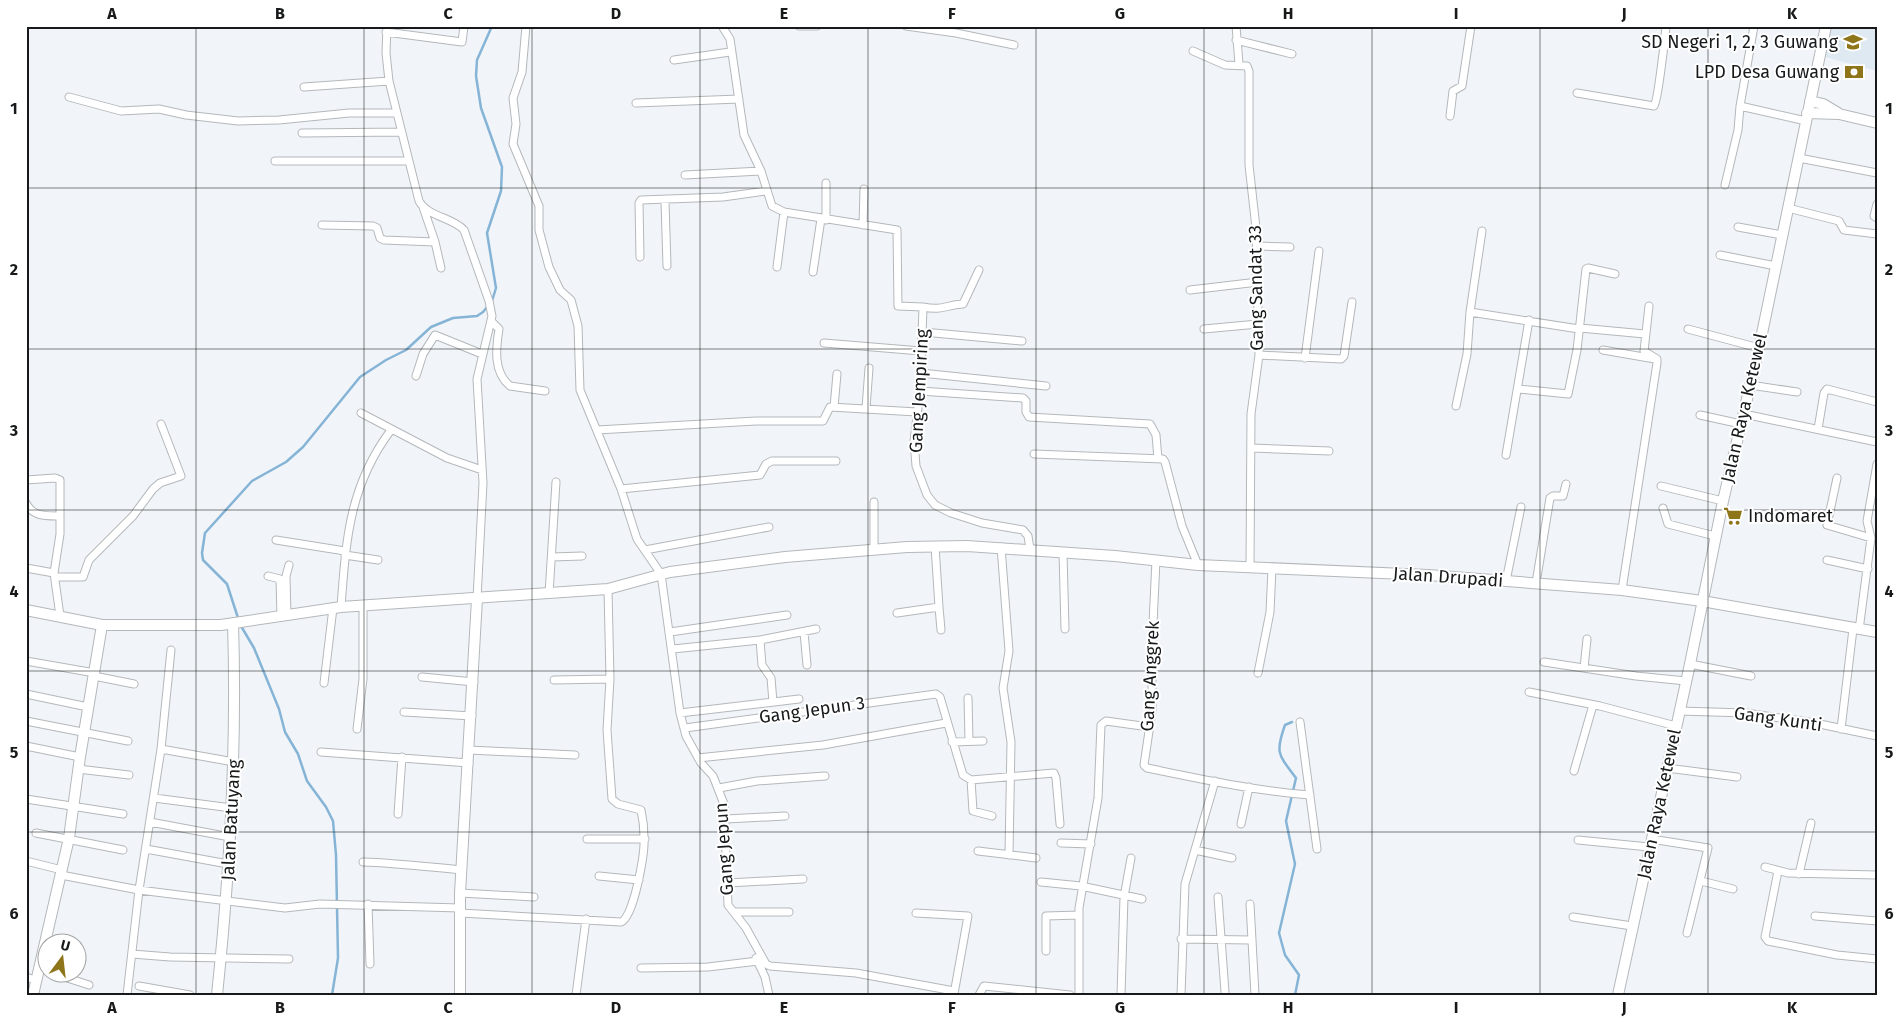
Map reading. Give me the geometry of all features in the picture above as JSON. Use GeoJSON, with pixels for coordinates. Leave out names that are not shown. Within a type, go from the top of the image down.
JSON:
{"type":"FeatureCollection","features":[{"type":"Feature","properties":{"kind":"street"},"geometry":{"type":"LineString","coordinates":[[441,268],[435,242],[423,207],[419,201],[396,113],[389,81],[386,29],[462,42],[464,26]]}},
{"type":"Feature","properties":{"kind":"street"},"geometry":{"type":"LineString","coordinates":[[526,26],[522,72],[513,98],[516,124],[513,144],[539,206],[539,230],[552,274],[560,290],[571,300],[578,326],[580,390],[621,489],[637,539],[662,574]]}},
{"type":"Feature","properties":{"kind":"street"},"geometry":{"type":"LineString","coordinates":[[722,26],[728,32],[745,139],[761,171],[772,206],[784,212],[777,267]]}},
{"type":"Feature","properties":{"kind":"street"},"geometry":{"type":"LineString","coordinates":[[798,26],[817,26]]}},
{"type":"Feature","properties":{"kind":"street"},"geometry":{"type":"LineString","coordinates":[[906,26],[956,33],[1014,45]]}},
{"type":"Feature","properties":{"kind":"street"},"geometry":{"type":"LineString","coordinates":[[1193,51],[1225,65],[1239,64],[1236,26]]}},
{"type":"Feature","properties":{"kind":"street"},"geometry":{"type":"LineString","coordinates":[[1450,116],[1454,90],[1462,86],[1471,26]]}},
{"type":"Feature","properties":{"kind":"street"},"geometry":{"type":"LineString","coordinates":[[1577,93],[1654,106],[1658,97],[1658,83],[1666,26]]}},
{"type":"Feature","properties":{"kind":"street"},"geometry":{"type":"LineString","coordinates":[[1725,185],[1738,130],[1740,106],[1754,26]]}},
{"type":"Feature","properties":{"kind":"street","name":"Jalan Raya Ketewel"},"geometry":{"type":"LineString","coordinates":[[1618,995],[1690,664],[1715,536],[1759,348],[1826,26]]}},
{"type":"Feature","properties":{"kind":"street"},"geometry":{"type":"LineString","coordinates":[[1236,40],[1292,54]]}},
{"type":"Feature","properties":{"kind":"street"},"geometry":{"type":"LineString","coordinates":[[674,60],[730,52]]}},
{"type":"Feature","properties":{"kind":"street","name":"Gang Sandat 33"},"geometry":{"type":"LineString","coordinates":[[1239,64],[1247,66],[1249,71],[1249,165],[1257,246],[1258,282],[1259,355],[1251,414],[1250,567]]}},
{"type":"Feature","properties":{"kind":"street"},"geometry":{"type":"LineString","coordinates":[[304,87],[389,81]]}},
{"type":"Feature","properties":{"kind":"street"},"geometry":{"type":"LineString","coordinates":[[69,97],[121,111],[159,108],[186,115],[238,121],[279,120],[349,113],[396,113]]}},
{"type":"Feature","properties":{"kind":"street"},"geometry":{"type":"LineString","coordinates":[[636,103],[739,99]]}},
{"type":"Feature","properties":{"kind":"street"},"geometry":{"type":"LineString","coordinates":[[1810,101],[1822,104],[1839,114],[1877,123]]}},
{"type":"Feature","properties":{"kind":"street"},"geometry":{"type":"LineString","coordinates":[[1740,106],[1806,117],[1839,114]]}},
{"type":"Feature","properties":{"kind":"street"},"geometry":{"type":"LineString","coordinates":[[302,133],[401,132]]}},
{"type":"Feature","properties":{"kind":"street"},"geometry":{"type":"LineString","coordinates":[[1799,158],[1877,173]]}},
{"type":"Feature","properties":{"kind":"street"},"geometry":{"type":"LineString","coordinates":[[275,161],[408,160]]}},
{"type":"Feature","properties":{"kind":"street"},"geometry":{"type":"LineString","coordinates":[[686,175],[761,171]]}},
{"type":"Feature","properties":{"kind":"street"},"geometry":{"type":"LineString","coordinates":[[813,272],[823,220],[826,183]]}},
{"type":"Feature","properties":{"kind":"street"},"geometry":{"type":"LineString","coordinates":[[863,225],[864,189]]}},
{"type":"Feature","properties":{"kind":"street"},"geometry":{"type":"LineString","coordinates":[[640,257],[640,202],[704,196],[723,197],[766,191]]}},
{"type":"Feature","properties":{"kind":"street"},"geometry":{"type":"LineString","coordinates":[[665,200],[667,266]]}},
{"type":"Feature","properties":{"kind":"street"},"geometry":{"type":"LineString","coordinates":[[1877,204],[1874,216],[1877,218]]}},
{"type":"Feature","properties":{"kind":"street"},"geometry":{"type":"LineString","coordinates":[[423,207],[458,224],[464,230],[489,301],[492,322],[482,354],[477,379],[482,470],[474,682],[460,893],[460,995]]}},
{"type":"Feature","properties":{"kind":"street"},"geometry":{"type":"LineString","coordinates":[[1788,208],[1839,221],[1844,230],[1877,234]]}},
{"type":"Feature","properties":{"kind":"street","name":"Gang Jempiring"},"geometry":{"type":"LineString","coordinates":[[784,212],[823,220],[897,230],[898,306],[903,308],[923,308],[920,391],[914,441],[916,466],[931,500],[936,506],[982,523],[1023,530],[1028,536],[1030,549]]}},
{"type":"Feature","properties":{"kind":"street"},"geometry":{"type":"LineString","coordinates":[[322,225],[375,226],[384,240],[435,242]]}},
{"type":"Feature","properties":{"kind":"street"},"geometry":{"type":"LineString","coordinates":[[1738,227],[1782,235]]}},
{"type":"Feature","properties":{"kind":"street"},"geometry":{"type":"LineString","coordinates":[[1456,406],[1467,354],[1470,312],[1482,232]]}},
{"type":"Feature","properties":{"kind":"street"},"geometry":{"type":"LineString","coordinates":[[1257,246],[1290,248]]}},
{"type":"Feature","properties":{"kind":"street"},"geometry":{"type":"LineString","coordinates":[[1305,358],[1319,250]]}},
{"type":"Feature","properties":{"kind":"street"},"geometry":{"type":"LineString","coordinates":[[1720,255],[1776,266]]}},
{"type":"Feature","properties":{"kind":"street"},"geometry":{"type":"LineString","coordinates":[[1518,389],[1568,394],[1577,350],[1586,270],[1588,268],[1616,274]]}},
{"type":"Feature","properties":{"kind":"street"},"geometry":{"type":"LineString","coordinates":[[923,308],[939,310],[953,304],[962,304],[979,270]]}},
{"type":"Feature","properties":{"kind":"street"},"geometry":{"type":"LineString","coordinates":[[1190,290],[1258,282]]}},
{"type":"Feature","properties":{"kind":"street"},"geometry":{"type":"LineString","coordinates":[[1259,355],[1341,359],[1344,356],[1352,302]]}},
{"type":"Feature","properties":{"kind":"street"},"geometry":{"type":"LineString","coordinates":[[1649,306],[1644,351],[1657,360]]}},
{"type":"Feature","properties":{"kind":"street"},"geometry":{"type":"LineString","coordinates":[[1470,312],[1579,328],[1645,334]]}},
{"type":"Feature","properties":{"kind":"street"},"geometry":{"type":"LineString","coordinates":[[1506,455],[1529,320]]}},
{"type":"Feature","properties":{"kind":"street"},"geometry":{"type":"LineString","coordinates":[[492,322],[499,329],[495,355],[506,382],[510,386],[545,391]]}},
{"type":"Feature","properties":{"kind":"street"},"geometry":{"type":"LineString","coordinates":[[1204,329],[1258,324]]}},
{"type":"Feature","properties":{"kind":"street"},"geometry":{"type":"LineString","coordinates":[[1688,329],[1759,348]]}},
{"type":"Feature","properties":{"kind":"street"},"geometry":{"type":"LineString","coordinates":[[923,332],[1022,341]]}},
{"type":"Feature","properties":{"kind":"street"},"geometry":{"type":"LineString","coordinates":[[416,376],[423,354],[435,335],[482,354]]}},
{"type":"Feature","properties":{"kind":"street"},"geometry":{"type":"LineString","coordinates":[[824,344],[921,351]]}},
{"type":"Feature","properties":{"kind":"street"},"geometry":{"type":"LineString","coordinates":[[1603,350],[1657,360]]}},
{"type":"Feature","properties":{"kind":"street"},"geometry":{"type":"LineString","coordinates":[[1622,590],[1657,360]]}},
{"type":"Feature","properties":{"kind":"street"},"geometry":{"type":"LineString","coordinates":[[866,408],[869,368]]}},
{"type":"Feature","properties":{"kind":"street"},"geometry":{"type":"LineString","coordinates":[[921,373],[1046,386]]}},
{"type":"Feature","properties":{"kind":"street"},"geometry":{"type":"LineString","coordinates":[[834,407],[837,374]]}},
{"type":"Feature","properties":{"kind":"street"},"geometry":{"type":"LineString","coordinates":[[1750,385],[1797,392]]}},
{"type":"Feature","properties":{"kind":"street"},"geometry":{"type":"LineString","coordinates":[[1818,429],[1826,390],[1877,402]]}},
{"type":"Feature","properties":{"kind":"street"},"geometry":{"type":"LineString","coordinates":[[920,391],[1023,398],[1026,401],[1026,412],[1029,417],[1150,424],[1156,435],[1158,459]]}},
{"type":"Feature","properties":{"kind":"street"},"geometry":{"type":"LineString","coordinates":[[597,430],[756,421],[823,421],[829,407],[917,412]]}},
{"type":"Feature","properties":{"kind":"street"},"geometry":{"type":"LineString","coordinates":[[361,413],[447,458],[482,470]]}},
{"type":"Feature","properties":{"kind":"street"},"geometry":{"type":"LineString","coordinates":[[1700,414],[1818,429],[1877,442]]}},
{"type":"Feature","properties":{"kind":"street"},"geometry":{"type":"LineString","coordinates":[[26,568],[54,575],[83,577],[89,560],[133,516],[153,489],[160,483],[178,479],[182,474],[161,424]]}},
{"type":"Feature","properties":{"kind":"street"},"geometry":{"type":"LineString","coordinates":[[324,683],[351,512],[358,488],[369,463],[391,430]]}},
{"type":"Feature","properties":{"kind":"street"},"geometry":{"type":"LineString","coordinates":[[1251,448],[1329,451]]}},
{"type":"Feature","properties":{"kind":"street"},"geometry":{"type":"LineString","coordinates":[[1034,454],[1158,459],[1165,462],[1182,526],[1195,564]]}},
{"type":"Feature","properties":{"kind":"street"},"geometry":{"type":"LineString","coordinates":[[621,489],[760,475],[766,464],[772,461],[836,461]]}},
{"type":"Feature","properties":{"kind":"street"},"geometry":{"type":"LineString","coordinates":[[1841,729],[1856,629],[1868,569],[1871,538],[1867,520],[1877,464]]}},
{"type":"Feature","properties":{"kind":"street"},"geometry":{"type":"LineString","coordinates":[[26,480],[55,478],[60,480],[60,516],[54,575],[60,616]]}},
{"type":"Feature","properties":{"kind":"street"},"geometry":{"type":"LineString","coordinates":[[1837,478],[1827,525],[1871,538]]}},
{"type":"Feature","properties":{"kind":"street"},"geometry":{"type":"LineString","coordinates":[[550,594],[556,482]]}},
{"type":"Feature","properties":{"kind":"street"},"geometry":{"type":"LineString","coordinates":[[1536,583],[1550,498],[1553,496],[1563,496],[1566,484]]}},
{"type":"Feature","properties":{"kind":"street"},"geometry":{"type":"LineString","coordinates":[[1661,486],[1723,501]]}},
{"type":"Feature","properties":{"kind":"street"},"geometry":{"type":"LineString","coordinates":[[874,502],[874,549]]}},
{"type":"Feature","properties":{"kind":"street"},"geometry":{"type":"LineString","coordinates":[[26,503],[30,511],[36,514],[60,516]]}},
{"type":"Feature","properties":{"kind":"street"},"geometry":{"type":"LineString","coordinates":[[1506,581],[1521,507]]}},
{"type":"Feature","properties":{"kind":"street"},"geometry":{"type":"LineString","coordinates":[[1663,508],[1668,524],[1715,536]]}},
{"type":"Feature","properties":{"kind":"street"},"geometry":{"type":"LineString","coordinates":[[645,550],[769,527]]}},
{"type":"Feature","properties":{"kind":"street"},"geometry":{"type":"LineString","coordinates":[[276,540],[378,560]]}},
{"type":"Feature","properties":{"kind":"street"},"geometry":{"type":"LineString","coordinates":[[935,546],[941,630]]}},
{"type":"Feature","properties":{"kind":"street","name":"Jalan Drupadi"},"geometry":{"type":"LineString","coordinates":[[26,610],[102,625],[221,625],[337,608],[608,589],[662,574],[732,563],[874,549],[935,546],[1002,547],[1195,564],[1506,581],[1622,590],[1702,601],[1877,632]]}},
{"type":"Feature","properties":{"kind":"street"},"geometry":{"type":"LineString","coordinates":[[1002,547],[1009,651],[1003,688],[1012,742],[1010,775],[1011,831],[1008,855]]}},
{"type":"Feature","properties":{"kind":"street"},"geometry":{"type":"LineString","coordinates":[[1063,553],[1065,629]]}},
{"type":"Feature","properties":{"kind":"street"},"geometry":{"type":"LineString","coordinates":[[552,557],[582,556]]}},
{"type":"Feature","properties":{"kind":"street","name":"Gang Anggrek"},"geometry":{"type":"LineString","coordinates":[[1156,560],[1152,645],[1152,712],[1143,764],[1146,767],[1215,782],[1287,794],[1310,795]]}},
{"type":"Feature","properties":{"kind":"street"},"geometry":{"type":"LineString","coordinates":[[1827,560],[1868,569]]}},
{"type":"Feature","properties":{"kind":"street"},"geometry":{"type":"LineString","coordinates":[[284,616],[286,576],[289,565]]}},
{"type":"Feature","properties":{"kind":"street"},"geometry":{"type":"LineString","coordinates":[[1258,673],[1270,612],[1272,568]]}},
{"type":"Feature","properties":{"kind":"street","name":"Gang Jepun"},"geometry":{"type":"LineString","coordinates":[[662,574],[680,713],[688,741],[698,758],[713,776],[724,804],[728,905],[756,942],[759,951],[770,966],[856,973],[954,993],[968,916],[916,912]]}},
{"type":"Feature","properties":{"kind":"street"},"geometry":{"type":"LineString","coordinates":[[268,576],[280,579],[284,616]]}},
{"type":"Feature","properties":{"kind":"street"},"geometry":{"type":"LineString","coordinates":[[26,861],[61,872],[139,890],[285,908],[328,904],[368,904],[621,922],[626,920],[639,880],[645,839],[641,810],[618,804],[612,799],[607,730],[610,679],[608,589]]}},
{"type":"Feature","properties":{"kind":"street"},"geometry":{"type":"LineString","coordinates":[[357,730],[363,679],[363,606]]}},
{"type":"Feature","properties":{"kind":"street"},"geometry":{"type":"LineString","coordinates":[[897,613],[939,608]]}},
{"type":"Feature","properties":{"kind":"street"},"geometry":{"type":"LineString","coordinates":[[670,632],[787,615]]}},
{"type":"Feature","properties":{"kind":"street","name":"Jalan Batuyang"},"geometry":{"type":"LineString","coordinates":[[217,995],[227,900],[234,762],[234,645],[239,622]]}},
{"type":"Feature","properties":{"kind":"street"},"geometry":{"type":"LineString","coordinates":[[50,934],[69,838],[78,769],[102,625]]}},
{"type":"Feature","properties":{"kind":"street"},"geometry":{"type":"LineString","coordinates":[[221,625],[234,645]]}},
{"type":"Feature","properties":{"kind":"street"},"geometry":{"type":"LineString","coordinates":[[673,649],[760,640],[816,630]]}},
{"type":"Feature","properties":{"kind":"street"},"geometry":{"type":"LineString","coordinates":[[804,632],[807,665]]}},
{"type":"Feature","properties":{"kind":"street"},"geometry":{"type":"LineString","coordinates":[[1584,668],[1587,639]]}},
{"type":"Feature","properties":{"kind":"street"},"geometry":{"type":"LineString","coordinates":[[760,640],[762,665],[771,678],[773,702]]}},
{"type":"Feature","properties":{"kind":"street"},"geometry":{"type":"LineString","coordinates":[[126,995],[139,890],[161,748],[171,650]]}},
{"type":"Feature","properties":{"kind":"street"},"geometry":{"type":"LineString","coordinates":[[26,661],[134,684]]}},
{"type":"Feature","properties":{"kind":"street"},"geometry":{"type":"LineString","coordinates":[[1544,662],[1686,680]]}},
{"type":"Feature","properties":{"kind":"street"},"geometry":{"type":"LineString","coordinates":[[1690,664],[1751,676]]}},
{"type":"Feature","properties":{"kind":"street"},"geometry":{"type":"LineString","coordinates":[[422,677],[474,682]]}},
{"type":"Feature","properties":{"kind":"street"},"geometry":{"type":"LineString","coordinates":[[554,680],[610,679]]}},
{"type":"Feature","properties":{"kind":"street"},"geometry":{"type":"LineString","coordinates":[[1529,692],[1593,705],[1676,726]]}},
{"type":"Feature","properties":{"kind":"street"},"geometry":{"type":"LineString","coordinates":[[26,694],[88,707]]}},
{"type":"Feature","properties":{"kind":"street","name":"Gang Jepun 3"},"geometry":{"type":"LineString","coordinates":[[685,728],[939,694],[946,723]]}},
{"type":"Feature","properties":{"kind":"street"},"geometry":{"type":"LineString","coordinates":[[968,698],[969,741]]}},
{"type":"Feature","properties":{"kind":"street"},"geometry":{"type":"LineString","coordinates":[[680,713],[799,699]]}},
{"type":"Feature","properties":{"kind":"street"},"geometry":{"type":"LineString","coordinates":[[1574,771],[1593,705]]}},
{"type":"Feature","properties":{"kind":"street","name":"Gang Kunti"},"geometry":{"type":"LineString","coordinates":[[1679,711],[1746,713],[1877,736]]}},
{"type":"Feature","properties":{"kind":"street"},"geometry":{"type":"LineString","coordinates":[[404,712],[472,716]]}},
{"type":"Feature","properties":{"kind":"street"},"geometry":{"type":"LineString","coordinates":[[26,721],[128,741]]}},
{"type":"Feature","properties":{"kind":"street"},"geometry":{"type":"LineString","coordinates":[[1080,995],[1078,915],[1081,886],[1091,844],[1098,798],[1101,724],[1106,721],[1149,727]]}},
{"type":"Feature","properties":{"kind":"street"},"geometry":{"type":"LineString","coordinates":[[1300,722],[1317,849]]}},
{"type":"Feature","properties":{"kind":"street"},"geometry":{"type":"LineString","coordinates":[[698,758],[823,745],[946,723],[963,775],[971,780],[1010,775],[1055,774],[1060,824]]}},
{"type":"Feature","properties":{"kind":"street"},"geometry":{"type":"LineString","coordinates":[[952,742],[983,742]]}},
{"type":"Feature","properties":{"kind":"street"},"geometry":{"type":"LineString","coordinates":[[26,746],[80,757]]}},
{"type":"Feature","properties":{"kind":"street"},"geometry":{"type":"LineString","coordinates":[[161,748],[234,762]]}},
{"type":"Feature","properties":{"kind":"street"},"geometry":{"type":"LineString","coordinates":[[469,750],[575,755]]}},
{"type":"Feature","properties":{"kind":"street"},"geometry":{"type":"LineString","coordinates":[[321,752],[469,763]]}},
{"type":"Feature","properties":{"kind":"street"},"geometry":{"type":"LineString","coordinates":[[398,814],[402,758]]}},
{"type":"Feature","properties":{"kind":"street"},"geometry":{"type":"LineString","coordinates":[[1667,768],[1737,777]]}},
{"type":"Feature","properties":{"kind":"street"},"geometry":{"type":"LineString","coordinates":[[78,769],[128,775]]}},
{"type":"Feature","properties":{"kind":"street"},"geometry":{"type":"LineString","coordinates":[[718,788],[757,781],[825,776]]}},
{"type":"Feature","properties":{"kind":"street"},"geometry":{"type":"LineString","coordinates":[[971,780],[973,812],[992,816]]}},
{"type":"Feature","properties":{"kind":"street"},"geometry":{"type":"LineString","coordinates":[[1181,995],[1184,884],[1215,782]]}},
{"type":"Feature","properties":{"kind":"street"},"geometry":{"type":"LineString","coordinates":[[1241,824],[1249,787]]}},
{"type":"Feature","properties":{"kind":"street"},"geometry":{"type":"LineString","coordinates":[[154,798],[232,808]]}},
{"type":"Feature","properties":{"kind":"street"},"geometry":{"type":"LineString","coordinates":[[26,799],[123,814]]}},
{"type":"Feature","properties":{"kind":"street"},"geometry":{"type":"LineString","coordinates":[[726,819],[784,816]]}},
{"type":"Feature","properties":{"kind":"street"},"geometry":{"type":"LineString","coordinates":[[150,822],[230,837]]}},
{"type":"Feature","properties":{"kind":"street"},"geometry":{"type":"LineString","coordinates":[[1799,874],[1811,823]]}},
{"type":"Feature","properties":{"kind":"street"},"geometry":{"type":"LineString","coordinates":[[36,833],[123,850]]}},
{"type":"Feature","properties":{"kind":"street"},"geometry":{"type":"LineString","coordinates":[[587,839],[645,839]]}},
{"type":"Feature","properties":{"kind":"street"},"geometry":{"type":"LineString","coordinates":[[1578,840],[1707,847],[1701,881],[1687,933]]}},
{"type":"Feature","properties":{"kind":"street"},"geometry":{"type":"LineString","coordinates":[[1062,843],[1091,844]]}},
{"type":"Feature","properties":{"kind":"street"},"geometry":{"type":"LineString","coordinates":[[146,850],[228,864]]}},
{"type":"Feature","properties":{"kind":"street"},"geometry":{"type":"LineString","coordinates":[[1195,850],[1232,858]]}},
{"type":"Feature","properties":{"kind":"street"},"geometry":{"type":"LineString","coordinates":[[978,851],[1036,858]]}},
{"type":"Feature","properties":{"kind":"street"},"geometry":{"type":"LineString","coordinates":[[1121,995],[1124,897],[1132,858]]}},
{"type":"Feature","properties":{"kind":"street"},"geometry":{"type":"LineString","coordinates":[[363,862],[406,863],[424,867],[462,870]]}},
{"type":"Feature","properties":{"kind":"street"},"geometry":{"type":"LineString","coordinates":[[1765,866],[1778,871],[1799,874],[1877,875]]}},
{"type":"Feature","properties":{"kind":"street"},"geometry":{"type":"LineString","coordinates":[[1778,871],[1765,937],[1768,941],[1837,955],[1877,959]]}},
{"type":"Feature","properties":{"kind":"street"},"geometry":{"type":"LineString","coordinates":[[599,876],[639,880]]}},
{"type":"Feature","properties":{"kind":"street"},"geometry":{"type":"LineString","coordinates":[[728,883],[803,879]]}},
{"type":"Feature","properties":{"kind":"street"},"geometry":{"type":"LineString","coordinates":[[1701,881],[1733,889]]}},
{"type":"Feature","properties":{"kind":"street"},"geometry":{"type":"LineString","coordinates":[[1041,882],[1081,886],[1124,897],[1142,899]]}},
{"type":"Feature","properties":{"kind":"street"},"geometry":{"type":"LineString","coordinates":[[460,893],[534,897]]}},
{"type":"Feature","properties":{"kind":"street"},"geometry":{"type":"LineString","coordinates":[[1218,897],[1225,992]]}},
{"type":"Feature","properties":{"kind":"street"},"geometry":{"type":"LineString","coordinates":[[368,904],[370,964]]}},
{"type":"Feature","properties":{"kind":"street"},"geometry":{"type":"LineString","coordinates":[[1250,904],[1255,995]]}},
{"type":"Feature","properties":{"kind":"street"},"geometry":{"type":"LineString","coordinates":[[734,912],[789,912]]}},
{"type":"Feature","properties":{"kind":"street"},"geometry":{"type":"LineString","coordinates":[[1046,951],[1046,916],[1078,915]]}},
{"type":"Feature","properties":{"kind":"street"},"geometry":{"type":"LineString","coordinates":[[1815,916],[1877,921]]}},
{"type":"Feature","properties":{"kind":"street"},"geometry":{"type":"LineString","coordinates":[[1573,917],[1632,926]]}},
{"type":"Feature","properties":{"kind":"street"},"geometry":{"type":"LineString","coordinates":[[576,995],[586,919]]}},
{"type":"Feature","properties":{"kind":"street"},"geometry":{"type":"LineString","coordinates":[[1182,939],[1252,940]]}},
{"type":"Feature","properties":{"kind":"street"},"geometry":{"type":"LineString","coordinates":[[759,951],[756,957],[765,977],[769,995]]}},
{"type":"Feature","properties":{"kind":"street"},"geometry":{"type":"LineString","coordinates":[[132,954],[289,959]]}},
{"type":"Feature","properties":{"kind":"street"},"geometry":{"type":"LineString","coordinates":[[641,968],[708,967],[758,962]]}},
{"type":"Feature","properties":{"kind":"street"},"geometry":{"type":"LineString","coordinates":[[31,979],[33,995]]}},
{"type":"Feature","properties":{"kind":"street"},"geometry":{"type":"LineString","coordinates":[[139,986],[190,995]]}},
{"type":"Feature","properties":{"kind":"street"},"geometry":{"type":"LineString","coordinates":[[979,995],[984,986],[1070,995]]}},
{"type":"Feature","properties":{"kind":"shaded area","name":"SD Negeri 1, 2, 3 Guwang"},"geometry":{"type":"Polygon","coordinates":[[[1832,26],[1877,26],[1877,71],[1825,57],[1832,26]]]}},
{"type":"Feature","properties":{"kind":"waterway"},"geometry":{"type":"LineString","coordinates":[[239,621],[227,584],[203,560],[202,553],[205,533],[252,481],[286,462],[303,447],[360,377],[406,350],[431,327],[453,318],[477,316],[492,301],[496,288],[487,233],[501,191],[502,167],[481,108],[476,76],[477,60],[492,26]]}},
{"type":"Feature","properties":{"kind":"waterway"},"geometry":{"type":"LineString","coordinates":[[241,626],[254,648],[279,709],[285,732],[298,754],[307,781],[326,807],[333,821],[336,855],[338,958],[332,995]]}},
{"type":"Feature","properties":{"kind":"waterway"},"geometry":{"type":"LineString","coordinates":[[1292,722],[1285,725],[1279,748],[1285,764],[1296,778],[1286,821],[1295,864],[1279,933],[1285,955],[1299,975],[1295,995]]}},
{"type":"Feature","properties":{"kind":"place","name":"SD Negeri 1, 2, 3 Guwang"},"geometry":{"type":"Point","coordinates":[1853,42]}},
{"type":"Feature","properties":{"kind":"place","name":"LPD Desa Guwang"},"geometry":{"type":"Point","coordinates":[1854,72]}},
{"type":"Feature","properties":{"kind":"place","name":"Indomaret"},"geometry":{"type":"Point","coordinates":[1733,516]}}]}
